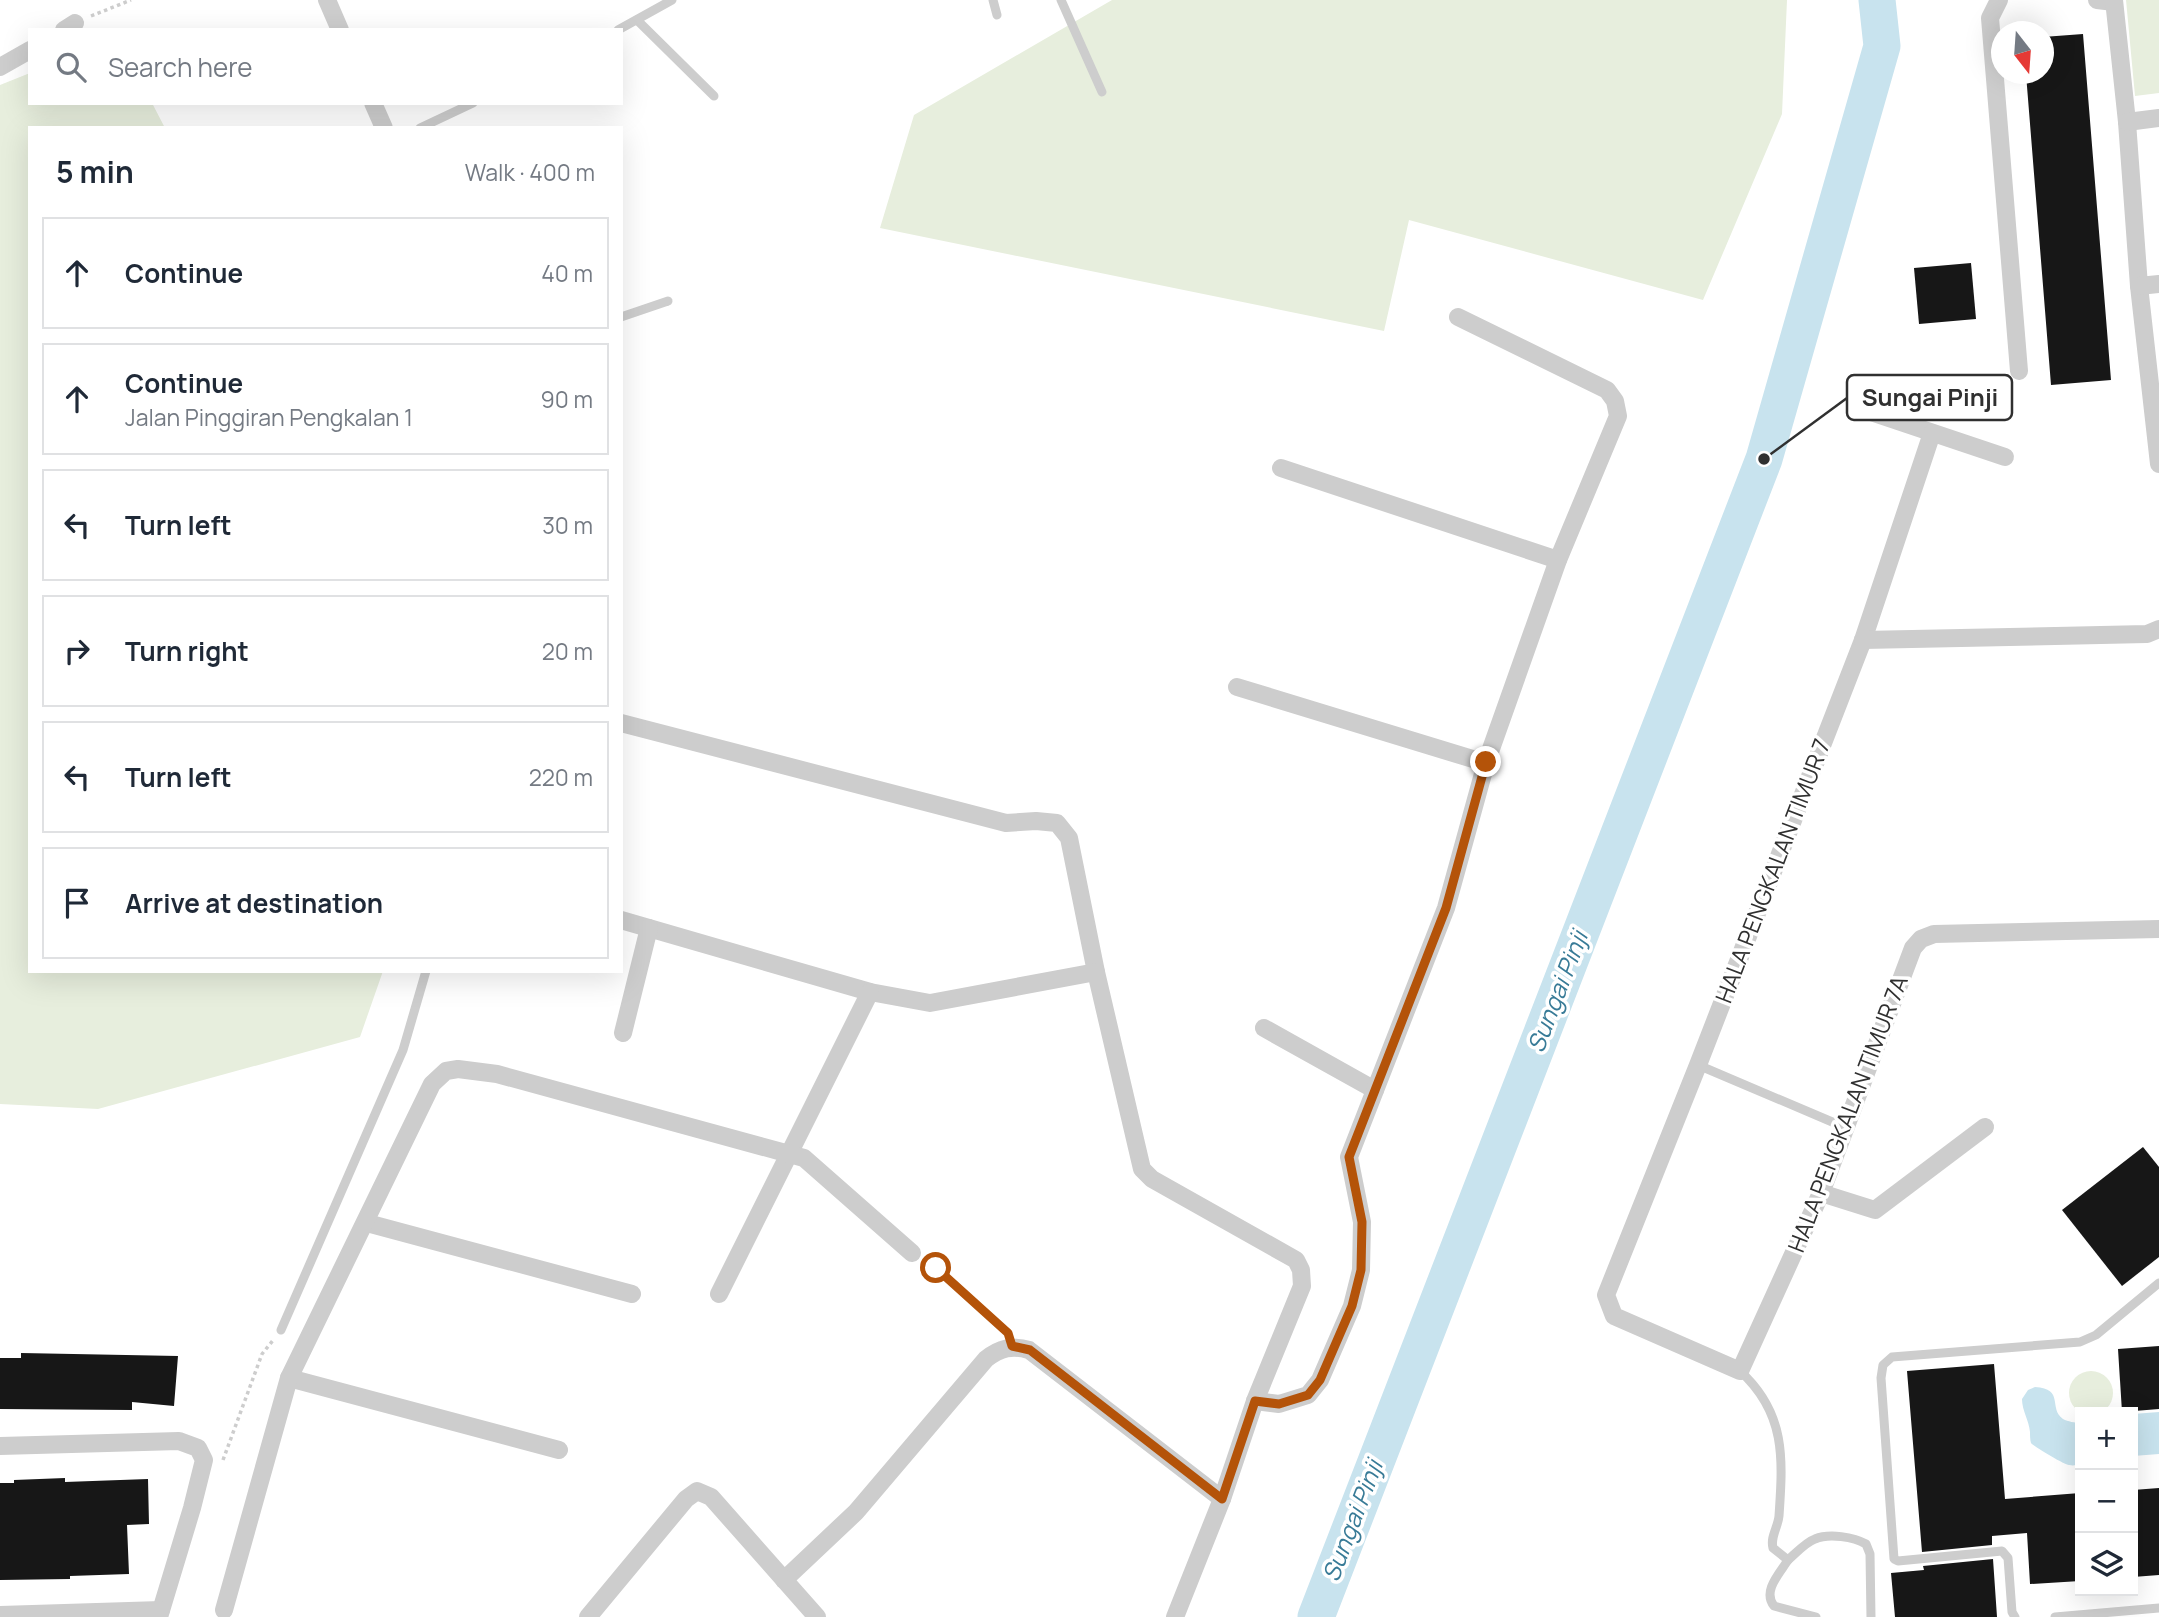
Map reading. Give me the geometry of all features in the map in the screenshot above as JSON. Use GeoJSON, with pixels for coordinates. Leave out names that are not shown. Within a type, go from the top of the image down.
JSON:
{"type":"FeatureCollection","features":[{"type":"Feature","properties":{"kind":"street"},"geometry":{"type":"LineString","coordinates":[[327,0],[340,28]]}},
{"type":"Feature","properties":{"kind":"street"},"geometry":{"type":"LineString","coordinates":[[1999,0],[1990,18],[2020,371]]}},
{"type":"Feature","properties":{"kind":"street"},"geometry":{"type":"LineString","coordinates":[[2108,1],[2127,122],[2138,286],[2159,454]]}},
{"type":"Feature","properties":{"kind":"street"},"geometry":{"type":"LineString","coordinates":[[0,67],[28,51]]}},
{"type":"Feature","properties":{"kind":"street"},"geometry":{"type":"LineString","coordinates":[[374,105],[383,126]]}},
{"type":"Feature","properties":{"kind":"street"},"geometry":{"type":"LineString","coordinates":[[2127,122],[2159,118]]}},
{"type":"Feature","properties":{"kind":"street"},"geometry":{"type":"LineString","coordinates":[[2138,286],[2159,284]]}},
{"type":"Feature","properties":{"kind":"street"},"geometry":{"type":"LineString","coordinates":[[1255,1401],[1279,1404],[1308,1395],[1320,1380],[1352,1306],[1361,1270],[1362,1222],[1349,1157],[1446,908],[1486,762],[1558,560],[1618,416],[1615,401],[1607,390],[1458,317]]}},
{"type":"Feature","properties":{"kind":"street"},"geometry":{"type":"LineString","coordinates":[[1862,410],[2005,457]]}},
{"type":"Feature","properties":{"kind":"street","name":"HALA PENGKALAN TIMUR 7"},"geometry":{"type":"LineString","coordinates":[[1740,1371],[1614,1316],[1606,1295],[1863,640],[1932,433]]}},
{"type":"Feature","properties":{"kind":"street"},"geometry":{"type":"LineString","coordinates":[[1281,468],[1558,560]]}},
{"type":"Feature","properties":{"kind":"street"},"geometry":{"type":"LineString","coordinates":[[1863,640],[2147,634],[2159,629]]}},
{"type":"Feature","properties":{"kind":"street"},"geometry":{"type":"LineString","coordinates":[[1237,687],[1486,762]]}},
{"type":"Feature","properties":{"kind":"street"},"geometry":{"type":"LineString","coordinates":[[623,724],[1006,823],[1058,823],[1069,838],[1142,1170],[1296,1260],[1301,1270],[1302,1286],[1255,1401],[1222,1499],[1175,1617]]}},
{"type":"Feature","properties":{"kind":"street"},"geometry":{"type":"LineString","coordinates":[[623,921],[870,992],[930,1003],[1097,972]]}},
{"type":"Feature","properties":{"kind":"street"},"geometry":{"type":"LineString","coordinates":[[623,1033],[649,928]]}},
{"type":"Feature","properties":{"kind":"street","name":"HALA PENGKALAN TIMUR 7A"},"geometry":{"type":"LineString","coordinates":[[1740,1371],[1821,1193],[1913,948],[1921,939],[1934,934],[2159,929]]}},
{"type":"Feature","properties":{"kind":"street"},"geometry":{"type":"LineString","coordinates":[[719,1294],[870,992]]}},
{"type":"Feature","properties":{"kind":"street"},"geometry":{"type":"LineString","coordinates":[[1264,1028],[1375,1090]]}},
{"type":"Feature","properties":{"kind":"street"},"geometry":{"type":"LineString","coordinates":[[224,1610],[289,1378],[367,1223],[432,1084],[446,1071],[458,1069],[497,1074],[803,1158],[912,1253]]}},
{"type":"Feature","properties":{"kind":"street"},"geometry":{"type":"LineString","coordinates":[[1821,1193],[1875,1210],[1985,1127]]}},
{"type":"Feature","properties":{"kind":"street"},"geometry":{"type":"LineString","coordinates":[[367,1223],[632,1294]]}},
{"type":"Feature","properties":{"kind":"street"},"geometry":{"type":"LineString","coordinates":[[784,1580],[856,1512],[986,1359],[998,1350],[1012,1346],[1030,1350],[1222,1499]]}},
{"type":"Feature","properties":{"kind":"street"},"geometry":{"type":"LineString","coordinates":[[289,1378],[559,1450]]}},
{"type":"Feature","properties":{"kind":"street"},"geometry":{"type":"LineString","coordinates":[[0,1446],[179,1441],[198,1448],[204,1460],[160,1614],[0,1615]]}},
{"type":"Feature","properties":{"kind":"street"},"geometry":{"type":"LineString","coordinates":[[588,1617],[686,1499],[697,1491],[711,1497],[817,1617]]}},
{"type":"Feature","properties":{"kind":"lane"},"geometry":{"type":"LineString","coordinates":[[622,28],[672,0]]}},
{"type":"Feature","properties":{"kind":"lane"},"geometry":{"type":"LineString","coordinates":[[993,0],[997,15]]}},
{"type":"Feature","properties":{"kind":"lane"},"geometry":{"type":"LineString","coordinates":[[1061,0],[1102,92]]}},
{"type":"Feature","properties":{"kind":"lane"},"geometry":{"type":"LineString","coordinates":[[637,20],[714,96]]}},
{"type":"Feature","properties":{"kind":"lane"},"geometry":{"type":"LineString","coordinates":[[424,126],[469,105]]}},
{"type":"Feature","properties":{"kind":"lane"},"geometry":{"type":"LineString","coordinates":[[623,316],[668,301]]}},
{"type":"Feature","properties":{"kind":"lane"},"geometry":{"type":"LineString","coordinates":[[281,1330],[403,1050],[425,973]]}},
{"type":"Feature","properties":{"kind":"lane"},"geometry":{"type":"LineString","coordinates":[[1698,1065],[1844,1127]]}},
{"type":"Feature","properties":{"kind":"lane"},"geometry":{"type":"LineString","coordinates":[[2015,1617],[2012,1612],[2008,1558],[2002,1551],[1898,1561],[1894,1559],[1881,1378],[1884,1366],[1892,1357],[2080,1342],[2096,1335],[2159,1283]]}},
{"type":"Feature","properties":{"kind":"lane"},"geometry":{"type":"LineString","coordinates":[[1740,1371],[1757,1387],[1769,1406],[1779,1434],[1779,1521],[1772,1545],[1788,1560]]}},
{"type":"Feature","properties":{"kind":"lane"},"geometry":{"type":"LineString","coordinates":[[1816,1617],[1774,1606],[1769,1592],[1788,1560],[1814,1539],[1829,1536],[1860,1540],[1866,1544],[1870,1554],[1871,1617]]}},
{"type":"Feature","properties":{"kind":"lane"},"geometry":{"type":"LineString","coordinates":[[2055,1617],[2159,1608]]}},
{"type":"Feature","properties":{"kind":"path"},"geometry":{"type":"LineString","coordinates":[[69,26],[131,0]]}},
{"type":"Feature","properties":{"kind":"path"},"geometry":{"type":"LineString","coordinates":[[936,1268],[1008,1333],[1012,1346]]}},
{"type":"Feature","properties":{"kind":"path"},"geometry":{"type":"LineString","coordinates":[[219,1472],[262,1354],[281,1330]]}},
{"type":"Feature","properties":{"kind":"green space"},"geometry":{"type":"Polygon","coordinates":[[[1112,0],[1787,0],[1782,114],[1703,300],[1409,220],[1384,331],[880,228],[914,115],[1112,0]]]}},
{"type":"Feature","properties":{"kind":"green space"},"geometry":{"type":"Polygon","coordinates":[[[2126,0],[2159,0],[2159,93],[2135,96],[2126,0]]]}},
{"type":"Feature","properties":{"kind":"green space"},"geometry":{"type":"Polygon","coordinates":[[[28,74],[28,105],[153,105],[164,126],[28,126],[28,973],[382,973],[360,1037],[98,1109],[0,1104],[0,85],[28,74]]]}},
{"type":"Feature","properties":{"kind":"green space"},"geometry":{"type":"Polygon","coordinates":[[[2083,1373],[2099,1373],[2111,1385],[2113,1393],[2107,1407],[2075,1407],[2071,1401],[2071,1385],[2083,1373]]]}},
{"type":"Feature","properties":{"kind":"water"},"geometry":{"type":"Polygon","coordinates":[[[2035,1387],[2050,1391],[2059,1415],[2075,1423],[2075,1465],[2066,1464],[2031,1443],[2022,1399],[2028,1390],[2035,1387]]]}},
{"type":"Feature","properties":{"kind":"water"},"geometry":{"type":"Polygon","coordinates":[[[2159,1412],[2159,1454],[2138,1456],[2138,1414],[2159,1412]]]}},
{"type":"Feature","properties":{"kind":"building"},"geometry":{"type":"Polygon","coordinates":[[[2083,34],[2111,380],[2051,385],[2027,84],[2054,84],[2054,36],[2083,34]]]}},
{"type":"Feature","properties":{"kind":"building"},"geometry":{"type":"Polygon","coordinates":[[[1971,263],[1976,319],[1919,324],[1914,268],[1971,263]]]}},
{"type":"Feature","properties":{"kind":"building"},"geometry":{"type":"Polygon","coordinates":[[[2143,1147],[2159,1167],[2159,1257],[2122,1286],[2062,1210],[2143,1147]]]}},
{"type":"Feature","properties":{"kind":"building"},"geometry":{"type":"Polygon","coordinates":[[[2159,1346],[2159,1409],[2138,1411],[2138,1407],[2122,1407],[2118,1349],[2159,1346]]]}},
{"type":"Feature","properties":{"kind":"building"},"geometry":{"type":"Polygon","coordinates":[[[21,1353],[178,1356],[174,1406],[132,1402],[132,1410],[0,1409],[0,1358],[21,1358],[21,1353]]]}},
{"type":"Feature","properties":{"kind":"building"},"geometry":{"type":"Polygon","coordinates":[[[1994,1364],[2005,1499],[2075,1493],[2075,1581],[2030,1584],[2027,1533],[1992,1536],[1992,1545],[1922,1552],[1907,1371],[1994,1364]]]}},
{"type":"Feature","properties":{"kind":"building"},"geometry":{"type":"Polygon","coordinates":[[[65,1478],[65,1482],[148,1479],[149,1524],[127,1525],[129,1574],[70,1576],[70,1579],[0,1580],[0,1483],[65,1478]]]}},
{"type":"Feature","properties":{"kind":"building"},"geometry":{"type":"Polygon","coordinates":[[[2159,1488],[2159,1575],[2138,1577],[2138,1490],[2159,1488]]]}},
{"type":"Feature","properties":{"kind":"building"},"geometry":{"type":"Polygon","coordinates":[[[1993,1559],[1997,1617],[1895,1617],[1891,1573],[1924,1570],[1923,1566],[1993,1559]]]}},
{"type":"Feature","properties":{"kind":"waterway","name":"Sungai Pinji"},"geometry":{"type":"LineString","coordinates":[[1316,1617],[1764,459],[1882,46],[1877,0]]}},
{"type":"Feature","properties":{"kind":"place","name":"Sungai Pinji"},"geometry":{"type":"Point","coordinates":[1764,459]}},
{"type":"Feature","properties":{"kind":"route"},"geometry":{"type":"LineString","coordinates":[[936,1268],[1008,1333],[1012,1346],[1030,1350],[1222,1499],[1255,1401],[1279,1404],[1308,1395],[1320,1380],[1352,1306],[1361,1270],[1362,1222],[1349,1157],[1446,908],[1486,762]]}}]}
